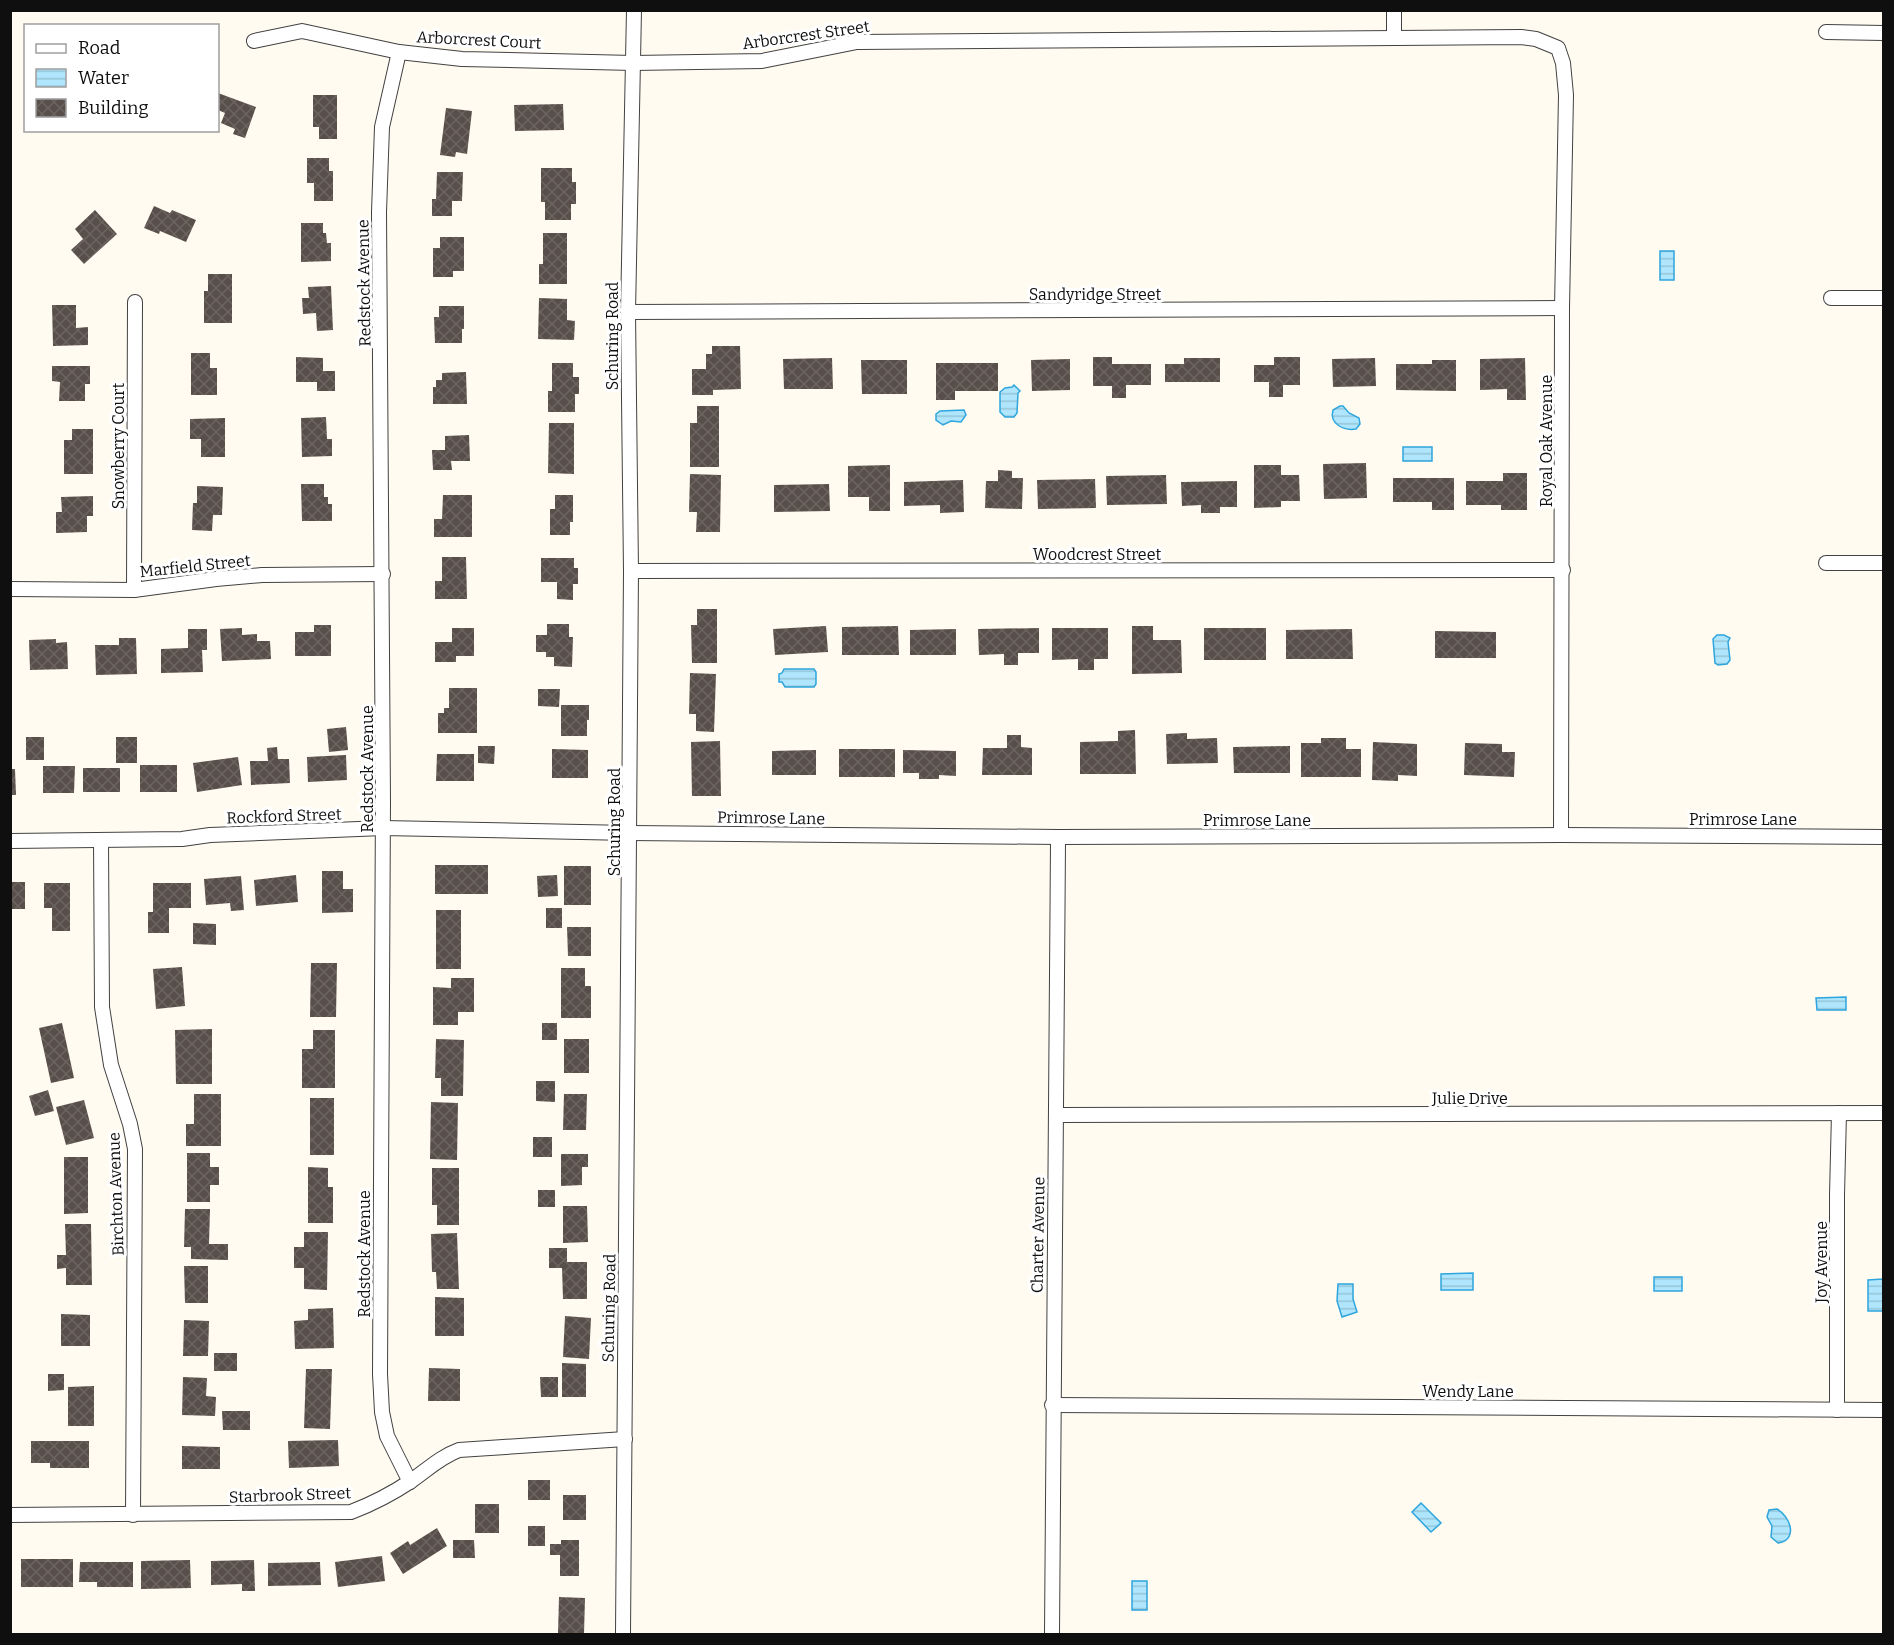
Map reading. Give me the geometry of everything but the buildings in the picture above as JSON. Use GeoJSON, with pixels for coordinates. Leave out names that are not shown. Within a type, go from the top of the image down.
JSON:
{"type":"FeatureCollection","features":[{"type":"Feature","properties":{"kind":"street","name":"Schuring Road"},"geometry":{"type":"LineString","coordinates":[[623,1635],[631,571],[628,312],[634,10]]}},
{"type":"Feature","properties":{"kind":"street"},"geometry":{"type":"LineString","coordinates":[[1394,10],[1394,38]]}},
{"type":"Feature","properties":{"kind":"street","name":"Arborcrest Court"},"geometry":{"type":"LineString","coordinates":[[254,41],[302,31],[399,52],[462,59],[633,63]]}},
{"type":"Feature","properties":{"kind":"street"},"geometry":{"type":"LineString","coordinates":[[1826,32],[1884,33]]}},
{"type":"Feature","properties":{"kind":"street","name":"Arborcrest Street"},"geometry":{"type":"LineString","coordinates":[[633,63],[762,62],[857,42],[1521,37],[1536,39],[1558,48]]}},
{"type":"Feature","properties":{"kind":"street","name":"Royal Oak Avenue"},"geometry":{"type":"LineString","coordinates":[[1558,48],[1563,63],[1566,95],[1562,308],[1561,835]]}},
{"type":"Feature","properties":{"kind":"street","name":"Redstock Avenue"},"geometry":{"type":"LineString","coordinates":[[399,52],[382,127],[380,224],[383,574],[380,1374],[382,1412],[387,1436],[410,1482]]}},
{"type":"Feature","properties":{"kind":"street"},"geometry":{"type":"LineString","coordinates":[[1831,298],[1884,298]]}},
{"type":"Feature","properties":{"kind":"street","name":"Snowberry Court"},"geometry":{"type":"LineString","coordinates":[[134,590],[135,302]]}},
{"type":"Feature","properties":{"kind":"street","name":"Sandyridge Street"},"geometry":{"type":"LineString","coordinates":[[628,312],[1562,308]]}},
{"type":"Feature","properties":{"kind":"street"},"geometry":{"type":"LineString","coordinates":[[1826,562],[1884,562]]}},
{"type":"Feature","properties":{"kind":"street","name":"Woodcrest Street"},"geometry":{"type":"LineString","coordinates":[[631,571],[1563,570]]}},
{"type":"Feature","properties":{"kind":"street","name":"Marfield Street"},"geometry":{"type":"LineString","coordinates":[[10,589],[134,590],[262,575],[383,574]]}},
{"type":"Feature","properties":{"kind":"street","name":"Rockford Street"},"geometry":{"type":"LineString","coordinates":[[10,841],[182,839],[210,835],[383,828],[630,833]]}},
{"type":"Feature","properties":{"kind":"street","name":"Primrose Lane"},"geometry":{"type":"LineString","coordinates":[[630,833],[1058,837],[1561,835],[1884,837]]}},
{"type":"Feature","properties":{"kind":"street","name":"Charter Avenue"},"geometry":{"type":"LineString","coordinates":[[1052,1635],[1058,837]]}},
{"type":"Feature","properties":{"kind":"street","name":"Birchton Avenue"},"geometry":{"type":"LineString","coordinates":[[101,840],[102,1007],[111,1065],[130,1124],[135,1149],[133,1515]]}},
{"type":"Feature","properties":{"kind":"street","name":"Joy Avenue"},"geometry":{"type":"LineString","coordinates":[[1837,1410],[1839,1113]]}},
{"type":"Feature","properties":{"kind":"street","name":"Julie Drive"},"geometry":{"type":"LineString","coordinates":[[1057,1115],[1884,1113]]}},
{"type":"Feature","properties":{"kind":"street","name":"Wendy Lane"},"geometry":{"type":"LineString","coordinates":[[1052,1405],[1884,1410]]}},
{"type":"Feature","properties":{"kind":"street","name":"Starbrook Street"},"geometry":{"type":"LineString","coordinates":[[10,1515],[351,1512],[368,1506],[410,1482],[444,1456],[459,1450],[625,1439]]}},
{"type":"Feature","properties":{"kind":"water"},"geometry":{"type":"Polygon","coordinates":[[[1660,251],[1674,251],[1674,280],[1660,280],[1660,251]]]}},
{"type":"Feature","properties":{"kind":"water"},"geometry":{"type":"Polygon","coordinates":[[[1014,385],[1020,391],[1017,413],[1014,417],[1005,417],[1000,412],[1000,392],[1014,385]]]}},
{"type":"Feature","properties":{"kind":"water"},"geometry":{"type":"Polygon","coordinates":[[[1340,406],[1359,418],[1360,424],[1356,429],[1342,428],[1335,423],[1333,410],[1340,406]]]}},
{"type":"Feature","properties":{"kind":"water"},"geometry":{"type":"Polygon","coordinates":[[[964,410],[966,415],[961,422],[951,421],[943,425],[936,420],[936,414],[940,411],[964,410]]]}},
{"type":"Feature","properties":{"kind":"water"},"geometry":{"type":"Polygon","coordinates":[[[1403,447],[1432,447],[1432,461],[1403,461],[1403,447]]]}},
{"type":"Feature","properties":{"kind":"water"},"geometry":{"type":"Polygon","coordinates":[[[1717,635],[1730,638],[1728,642],[1730,660],[1727,664],[1715,663],[1713,639],[1717,635]]]}},
{"type":"Feature","properties":{"kind":"water"},"geometry":{"type":"Polygon","coordinates":[[[784,669],[814,669],[816,684],[814,687],[785,687],[782,682],[779,682],[779,674],[784,669]]]}},
{"type":"Feature","properties":{"kind":"water"},"geometry":{"type":"Polygon","coordinates":[[[1846,997],[1846,1010],[1817,1010],[1816,998],[1846,997]]]}},
{"type":"Feature","properties":{"kind":"water"},"geometry":{"type":"Polygon","coordinates":[[[1473,1273],[1473,1290],[1441,1290],[1441,1274],[1473,1273]]]}},
{"type":"Feature","properties":{"kind":"water"},"geometry":{"type":"Polygon","coordinates":[[[1654,1277],[1682,1277],[1682,1291],[1654,1291],[1654,1277]]]}},
{"type":"Feature","properties":{"kind":"water"},"geometry":{"type":"Polygon","coordinates":[[[1883,1279],[1883,1311],[1868,1311],[1868,1280],[1883,1279]]]}},
{"type":"Feature","properties":{"kind":"water"},"geometry":{"type":"Polygon","coordinates":[[[1338,1284],[1353,1284],[1353,1299],[1357,1312],[1342,1317],[1337,1301],[1338,1284]]]}},
{"type":"Feature","properties":{"kind":"water"},"geometry":{"type":"Polygon","coordinates":[[[1421,1503],[1441,1523],[1431,1532],[1412,1512],[1421,1503]]]}},
{"type":"Feature","properties":{"kind":"water"},"geometry":{"type":"Polygon","coordinates":[[[1777,1509],[1786,1517],[1790,1528],[1789,1537],[1778,1543],[1771,1537],[1772,1526],[1767,1517],[1769,1510],[1777,1509]]]}},
{"type":"Feature","properties":{"kind":"water"},"geometry":{"type":"Polygon","coordinates":[[[1132,1581],[1147,1581],[1147,1610],[1132,1610],[1132,1581]]]}}]}
